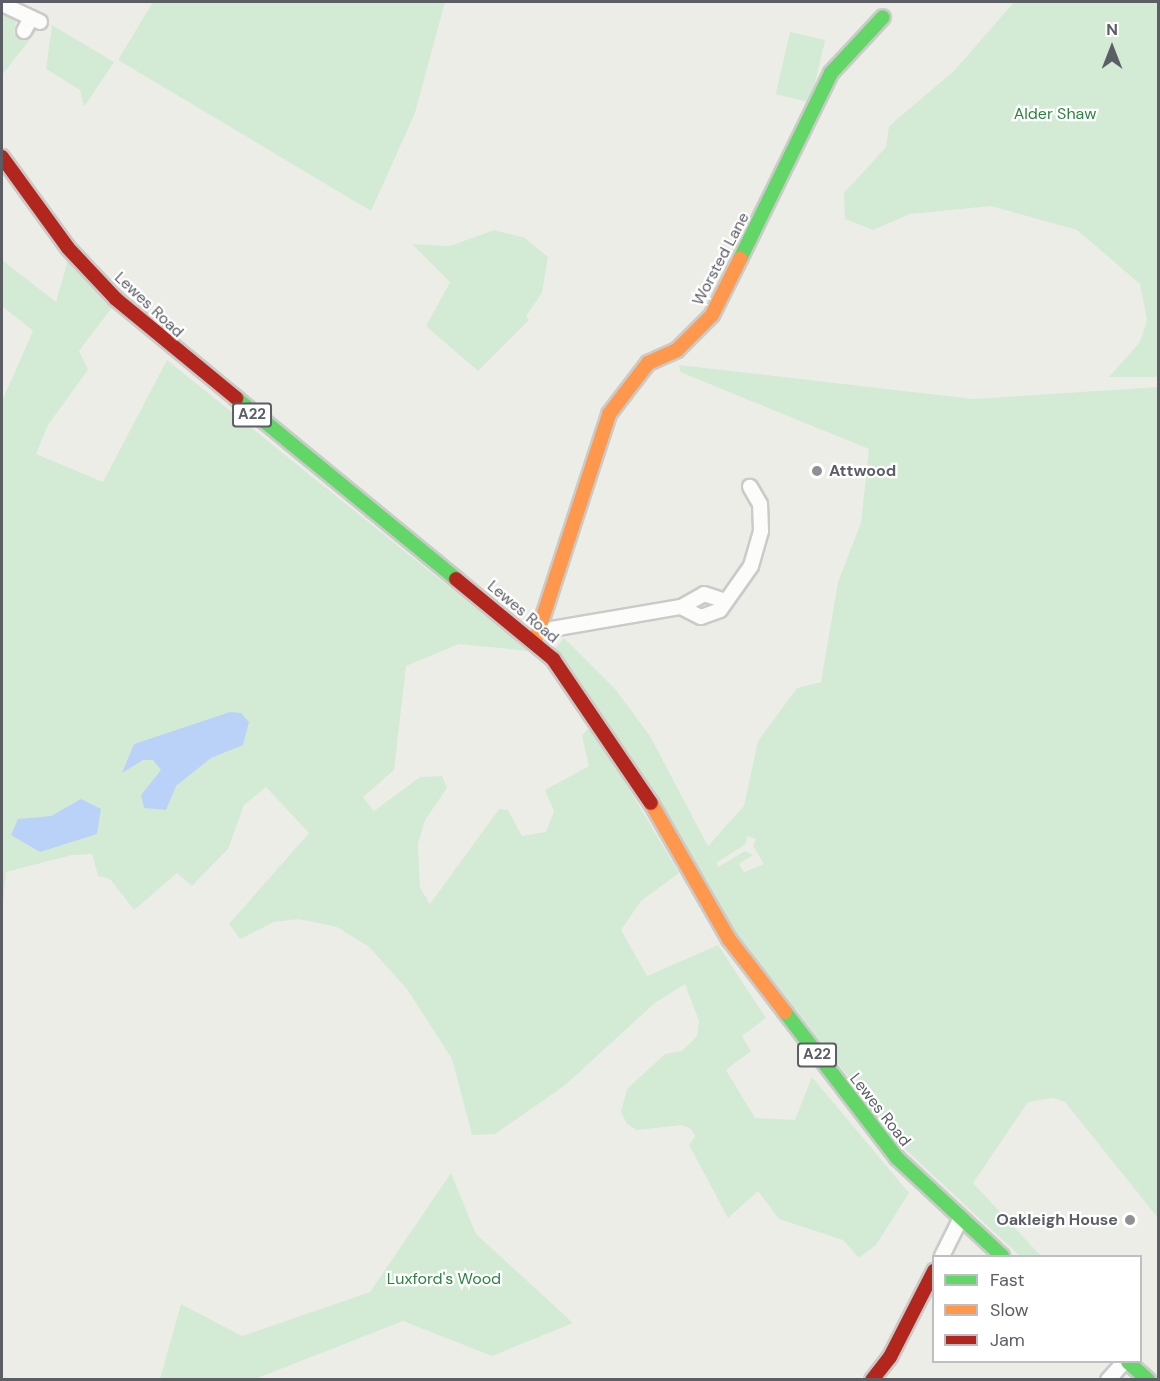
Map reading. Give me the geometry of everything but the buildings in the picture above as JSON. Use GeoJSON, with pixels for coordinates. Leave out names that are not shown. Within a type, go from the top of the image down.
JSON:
{"type":"FeatureCollection","features":[{"type":"Feature","properties":{"kind":"main road","name":"Worsted Lane"},"geometry":{"type":"LineString","coordinates":[[538,636],[609,414],[648,363],[677,350],[712,315],[831,73],[883,17]]}},
{"type":"Feature","properties":{"kind":"main road","name":"Lewes Road"},"geometry":{"type":"LineString","coordinates":[[2,157],[68,248],[178,355],[538,636],[594,710],[729,939],[897,1158],[960,1220],[1000,1255]]}},
{"type":"Feature","properties":{"kind":"main road"},"geometry":{"type":"LineString","coordinates":[[872,1380],[890,1357],[932,1273]]}},
{"type":"Feature","properties":{"kind":"main road"},"geometry":{"type":"LineString","coordinates":[[1127,1363],[1148,1380]]}},
{"type":"Feature","properties":{"kind":"street"},"geometry":{"type":"LineString","coordinates":[[2,4],[35,20],[24,31]]}},
{"type":"Feature","properties":{"kind":"street"},"geometry":{"type":"LineString","coordinates":[[681,607],[701,617],[720,610],[751,566],[761,531],[760,504],[750,487]]}},
{"type":"Feature","properties":{"kind":"street"},"geometry":{"type":"LineString","coordinates":[[538,636],[681,607],[704,594],[726,601]]}},
{"type":"Feature","properties":{"kind":"street"},"geometry":{"type":"LineString","coordinates":[[943,1255],[960,1220]]}},
{"type":"Feature","properties":{"kind":"street"},"geometry":{"type":"LineString","coordinates":[[1108,1380],[1125,1363]]}},
{"type":"Feature","properties":{"kind":"green space"},"geometry":{"type":"Polygon","coordinates":[[[153,2],[445,2],[415,113],[371,211],[118,60],[153,2]]]}},
{"type":"Feature","properties":{"kind":"green space","name":"Alder Shaw"},"geometry":{"type":"Polygon","coordinates":[[[1014,2],[1158,2],[1158,377],[1109,377],[1140,342],[1147,320],[1140,284],[1077,230],[991,206],[910,214],[873,230],[845,219],[844,193],[886,147],[889,126],[954,71],[1014,2]]]}},
{"type":"Feature","properties":{"kind":"green space"},"geometry":{"type":"Polygon","coordinates":[[[2,12],[16,20],[14,34],[23,40],[38,29],[2,75],[2,12]]]}},
{"type":"Feature","properties":{"kind":"green space"},"geometry":{"type":"Polygon","coordinates":[[[52,25],[114,62],[84,107],[80,90],[46,69],[52,25]]]}},
{"type":"Feature","properties":{"kind":"green space"},"geometry":{"type":"Polygon","coordinates":[[[790,32],[825,40],[811,102],[776,94],[790,32]]]}},
{"type":"Feature","properties":{"kind":"green space"},"geometry":{"type":"Polygon","coordinates":[[[494,230],[525,238],[548,257],[542,293],[526,316],[529,320],[478,371],[426,326],[450,282],[412,244],[450,246],[494,230]]]}},
{"type":"Feature","properties":{"kind":"green space"},"geometry":{"type":"Polygon","coordinates":[[[69,256],[113,306],[79,351],[88,370],[48,425],[36,454],[103,482],[167,360],[529,651],[459,644],[406,666],[394,770],[363,797],[374,811],[420,777],[442,776],[447,788],[425,820],[418,844],[420,888],[430,904],[499,809],[508,810],[522,836],[546,832],[554,811],[545,790],[589,766],[582,736],[591,725],[679,873],[641,901],[621,930],[647,976],[718,945],[766,1018],[742,1036],[751,1051],[726,1070],[755,1118],[795,1120],[812,1077],[909,1193],[876,1245],[859,1258],[843,1240],[779,1219],[758,1191],[728,1218],[689,1145],[695,1136],[691,1129],[682,1125],[637,1130],[627,1124],[621,1112],[627,1089],[665,1054],[682,1051],[697,1036],[699,1021],[685,984],[655,1003],[564,1086],[495,1134],[472,1135],[452,1059],[407,989],[369,947],[337,927],[299,919],[274,922],[240,939],[229,924],[309,833],[266,787],[244,805],[228,849],[192,886],[177,873],[134,910],[110,879],[98,876],[92,854],[72,855],[6,872],[2,917],[2,401],[33,331],[2,306],[2,260],[56,302],[69,256]]]}},
{"type":"Feature","properties":{"kind":"green space"},"geometry":{"type":"Polygon","coordinates":[[[679,365],[973,399],[1158,387],[1158,1218],[1065,1102],[1053,1098],[1028,1102],[973,1183],[1040,1255],[1019,1255],[903,1147],[737,934],[555,649],[564,638],[616,690],[650,736],[708,846],[744,806],[758,741],[797,688],[821,682],[838,582],[861,523],[869,449],[680,372],[679,365]],[[747,836],[746,844],[716,863],[718,867],[745,851],[753,855],[739,864],[744,872],[764,864],[753,846],[756,839],[747,836]]]}},
{"type":"Feature","properties":{"kind":"green space","name":"Luxford's Wood"},"geometry":{"type":"Polygon","coordinates":[[[451,1173],[476,1234],[573,1323],[492,1356],[403,1321],[255,1379],[160,1379],[181,1304],[242,1336],[370,1292],[451,1173]]]}},
{"type":"Feature","properties":{"kind":"water"},"geometry":{"type":"Polygon","coordinates":[[[230,712],[241,713],[249,722],[243,745],[211,758],[176,786],[166,810],[144,808],[141,795],[161,770],[153,760],[143,760],[122,773],[134,744],[230,712]]]}},
{"type":"Feature","properties":{"kind":"water"},"geometry":{"type":"Polygon","coordinates":[[[81,799],[101,809],[97,834],[40,852],[11,835],[18,819],[51,816],[81,799]]]}},
{"type":"Feature","properties":{"kind":"traffic: fast"},"geometry":{"type":"LineString","coordinates":[[740,259],[831,73],[883,17]]}},
{"type":"Feature","properties":{"kind":"traffic: fast"},"geometry":{"type":"LineString","coordinates":[[236,398],[456,579]]}},
{"type":"Feature","properties":{"kind":"traffic: fast"},"geometry":{"type":"LineString","coordinates":[[785,1012],[897,1158],[1001,1255]]}},
{"type":"Feature","properties":{"kind":"traffic: fast"},"geometry":{"type":"LineString","coordinates":[[1129,1363],[1148,1380]]}},
{"type":"Feature","properties":{"kind":"traffic: slow"},"geometry":{"type":"LineString","coordinates":[[535,641],[609,414],[648,363],[677,350],[712,315],[740,259]]}},
{"type":"Feature","properties":{"kind":"traffic: slow"},"geometry":{"type":"LineString","coordinates":[[651,803],[729,939],[785,1012]]}},
{"type":"Feature","properties":{"kind":"traffic: jam"},"geometry":{"type":"LineString","coordinates":[[2,157],[68,248],[116,299],[236,398]]}},
{"type":"Feature","properties":{"kind":"traffic: jam"},"geometry":{"type":"LineString","coordinates":[[456,579],[553,659],[651,803]]}},
{"type":"Feature","properties":{"kind":"traffic: jam"},"geometry":{"type":"LineString","coordinates":[[872,1380],[890,1357],[932,1275]]}},
{"type":"Feature","properties":{"kind":"place","name":"Attwood"},"geometry":{"type":"Point","coordinates":[817,471]}},
{"type":"Feature","properties":{"kind":"place","name":"Oakleigh House"},"geometry":{"type":"Point","coordinates":[1130,1220]}}]}
